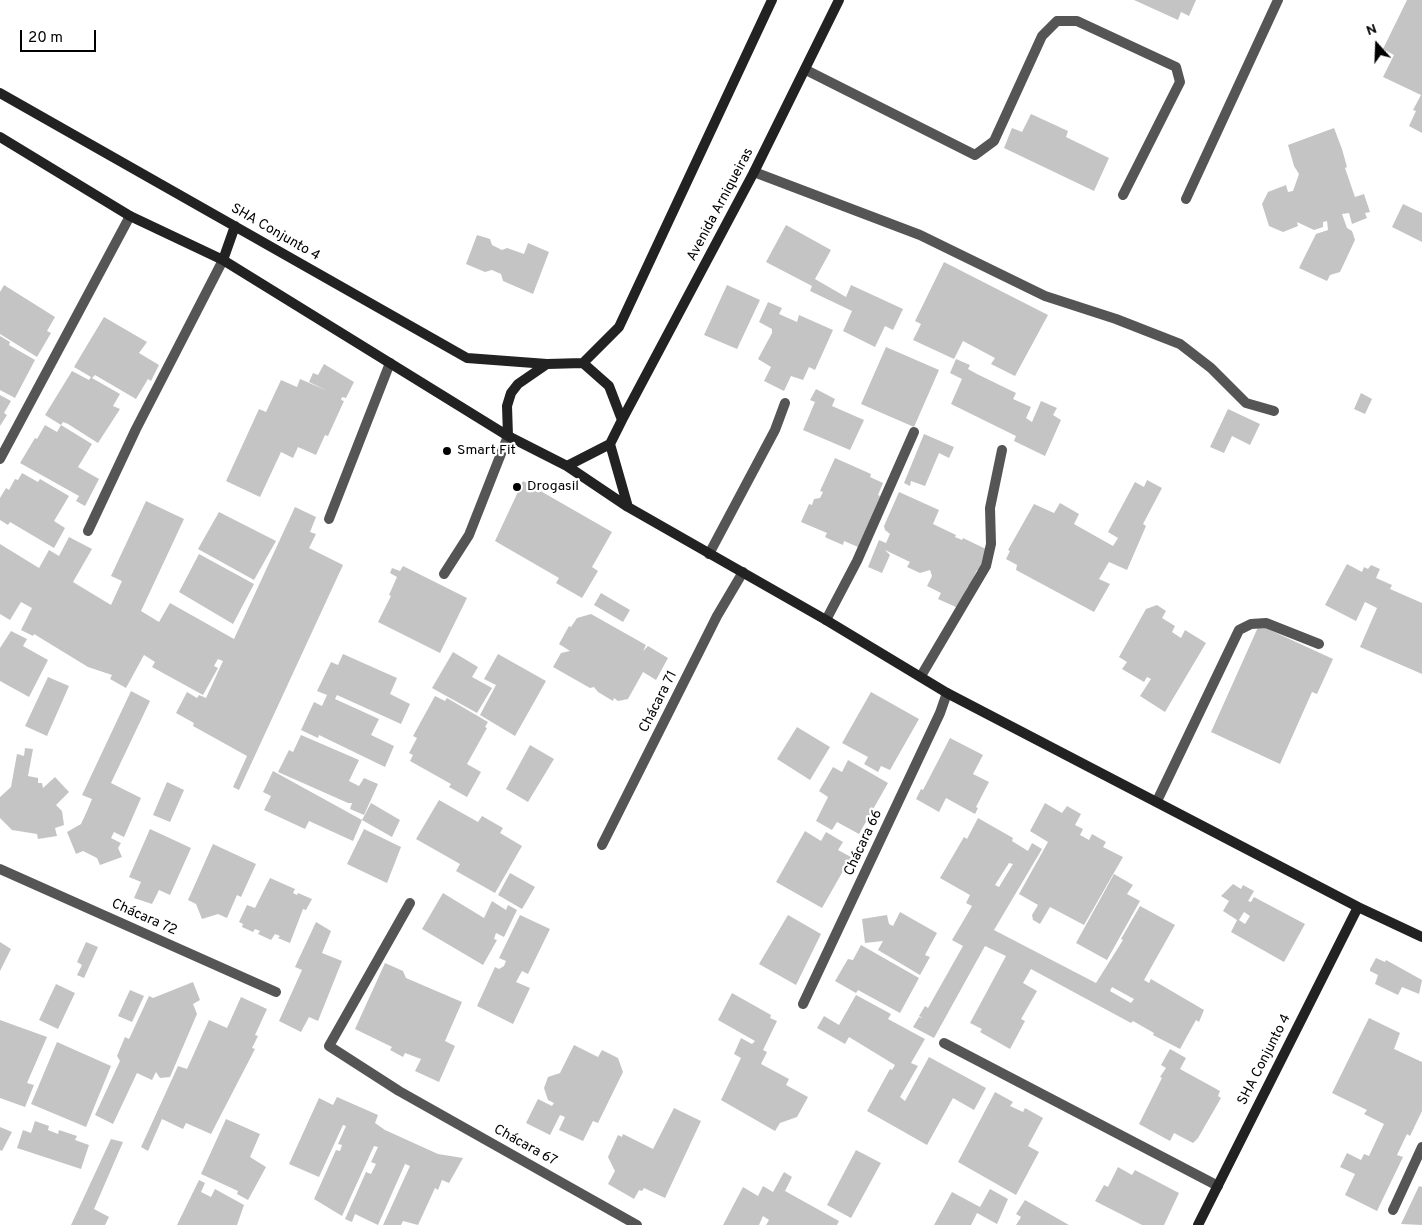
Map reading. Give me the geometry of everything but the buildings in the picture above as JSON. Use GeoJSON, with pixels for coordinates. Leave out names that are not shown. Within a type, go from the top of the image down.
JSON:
{"type":"FeatureCollection","features":[{"type":"Feature","properties":{"kind":"street"},"geometry":{"type":"LineString","coordinates":[[583,363],[619,327],[772,0]]}},
{"type":"Feature","properties":{"kind":"street","name":"Avenida Arniqueiras"},"geometry":{"type":"LineString","coordinates":[[622,420],[754,172],[839,0]]}},
{"type":"Feature","properties":{"kind":"street"},"geometry":{"type":"LineString","coordinates":[[1186,199],[1278,0]]}},
{"type":"Feature","properties":{"kind":"street"},"geometry":{"type":"LineString","coordinates":[[806,70],[975,155],[994,141],[1042,36],[1057,21],[1077,21],[1176,67],[1180,82],[1123,195]]}},
{"type":"Feature","properties":{"kind":"street","name":"SHA Conjunto 4"},"geometry":{"type":"LineString","coordinates":[[0,93],[467,358],[547,364]]}},
{"type":"Feature","properties":{"kind":"street"},"geometry":{"type":"LineString","coordinates":[[0,137],[130,216],[223,260],[508,436],[567,466],[628,507],[826,620],[921,676],[946,693],[1358,907],[1422,937]]}},
{"type":"Feature","properties":{"kind":"street"},"geometry":{"type":"LineString","coordinates":[[754,172],[920,235],[1045,296],[1116,318],[1180,344],[1211,368],[1246,403],[1274,411]]}},
{"type":"Feature","properties":{"kind":"street"},"geometry":{"type":"LineString","coordinates":[[0,459],[130,216]]}},
{"type":"Feature","properties":{"kind":"street"},"geometry":{"type":"LineString","coordinates":[[88,531],[136,429],[223,260],[235,226]]}},
{"type":"Feature","properties":{"kind":"street"},"geometry":{"type":"LineString","coordinates":[[329,519],[390,363]]}},
{"type":"Feature","properties":{"kind":"street"},"geometry":{"type":"LineString","coordinates":[[444,574],[469,535],[508,436],[507,406],[511,394],[518,384],[547,364],[583,363],[609,386],[622,420],[610,444],[567,466]]}},
{"type":"Feature","properties":{"kind":"street"},"geometry":{"type":"LineString","coordinates":[[709,554],[762,456],[775,430],[785,403]]}},
{"type":"Feature","properties":{"kind":"street"},"geometry":{"type":"LineString","coordinates":[[826,620],[857,561],[914,432]]}},
{"type":"Feature","properties":{"kind":"street"},"geometry":{"type":"LineString","coordinates":[[610,444],[628,507]]}},
{"type":"Feature","properties":{"kind":"street"},"geometry":{"type":"LineString","coordinates":[[921,676],[986,566],[991,544],[990,508],[1002,450]]}},
{"type":"Feature","properties":{"kind":"street","name":"Chácara 71"},"geometry":{"type":"LineString","coordinates":[[602,845],[713,625],[743,572]]}},
{"type":"Feature","properties":{"kind":"street"},"geometry":{"type":"LineString","coordinates":[[1157,801],[1239,630],[1251,624],[1266,623],[1319,644]]}},
{"type":"Feature","properties":{"kind":"street","name":"Chácara 66"},"geometry":{"type":"LineString","coordinates":[[803,1004],[940,713],[946,693]]}},
{"type":"Feature","properties":{"kind":"street","name":"Chácara 72"},"geometry":{"type":"LineString","coordinates":[[0,869],[276,992]]}},
{"type":"Feature","properties":{"kind":"street","name":"Chácara 67"},"geometry":{"type":"LineString","coordinates":[[410,903],[329,1046],[399,1091],[637,1225]]}},
{"type":"Feature","properties":{"kind":"street","name":"SHA Conjunto 4"},"geometry":{"type":"LineString","coordinates":[[1198,1225],[1358,907]]}},
{"type":"Feature","properties":{"kind":"street"},"geometry":{"type":"LineString","coordinates":[[944,1043],[1218,1186]]}},
{"type":"Feature","properties":{"kind":"street"},"geometry":{"type":"LineString","coordinates":[[1393,1210],[1422,1147]]}},
{"type":"Feature","properties":{"kind":"place","name":"Smart Fit"},"geometry":{"type":"Point","coordinates":[447,451]}},
{"type":"Feature","properties":{"kind":"place","name":"Drogasil"},"geometry":{"type":"Point","coordinates":[517,487]}}]}
